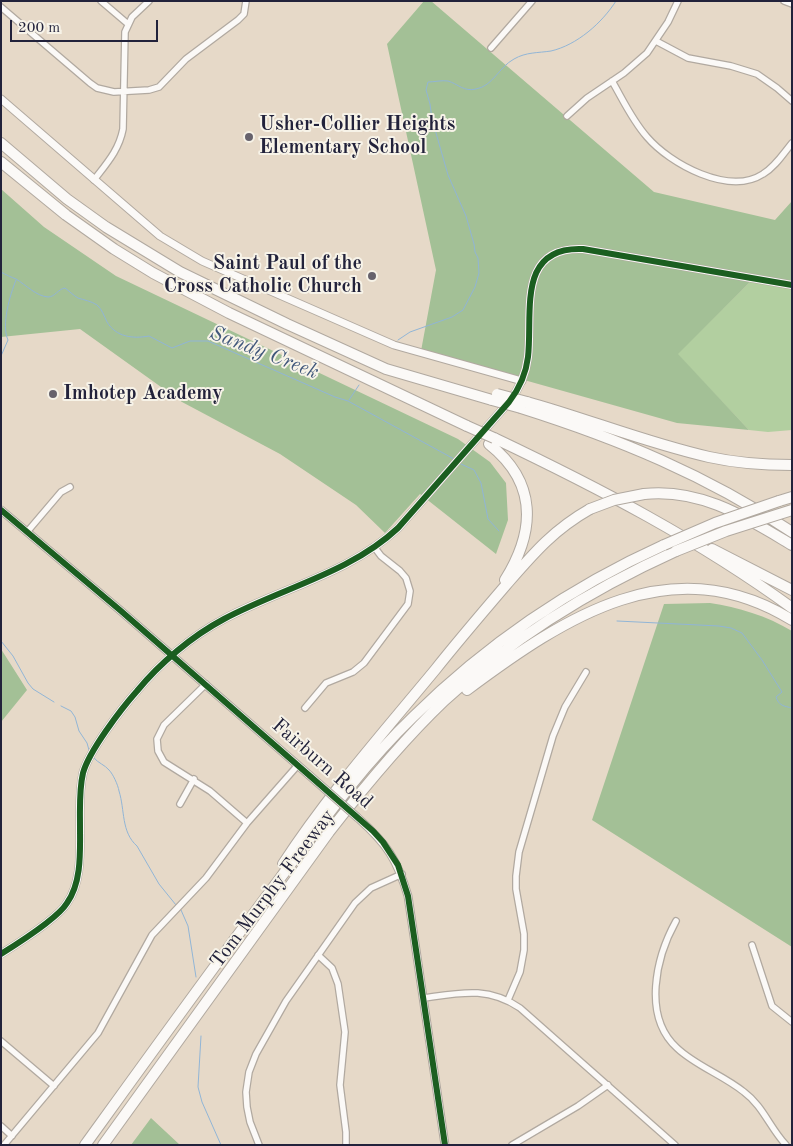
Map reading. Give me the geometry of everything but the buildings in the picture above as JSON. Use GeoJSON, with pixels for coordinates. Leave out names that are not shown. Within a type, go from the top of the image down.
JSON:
{"type":"FeatureCollection","features":[{"type":"Feature","properties":{"kind":"highway"},"geometry":{"type":"LineString","coordinates":[[1,144],[67,199],[106,227],[187,276],[364,360],[406,376],[472,395],[494,397],[585,419],[652,442],[707,457],[738,462],[792,465]]}},
{"type":"Feature","properties":{"kind":"highway"},"geometry":{"type":"LineString","coordinates":[[1,162],[66,215],[153,274],[465,425],[477,437],[491,441],[596,488],[697,545],[792,608]]}},
{"type":"Feature","properties":{"kind":"highway"},"geometry":{"type":"LineString","coordinates":[[524,405],[661,460],[703,479],[792,526]]}},
{"type":"Feature","properties":{"kind":"highway"},"geometry":{"type":"LineString","coordinates":[[482,613],[515,562],[524,540],[528,520],[525,496],[518,476],[491,441]]}},
{"type":"Feature","properties":{"kind":"highway"},"geometry":{"type":"LineString","coordinates":[[231,944],[299,840],[351,770],[482,613],[544,542],[563,526],[590,509],[614,500],[644,494],[681,494],[714,502],[737,512],[792,545]]}},
{"type":"Feature","properties":{"kind":"highway","name":"Tom Murphy Freeway"},"geometry":{"type":"LineString","coordinates":[[85,1145],[231,944],[348,789],[385,745],[429,701],[483,655],[541,613],[606,573],[715,523],[792,497]]}},
{"type":"Feature","properties":{"kind":"highway"},"geometry":{"type":"LineString","coordinates":[[753,506],[792,532]]}},
{"type":"Feature","properties":{"kind":"highway"},"geometry":{"type":"LineString","coordinates":[[377,773],[467,690],[518,649],[572,612],[679,552],[726,531],[792,510]]}},
{"type":"Feature","properties":{"kind":"highway"},"geometry":{"type":"LineString","coordinates":[[679,552],[792,516]]}},
{"type":"Feature","properties":{"kind":"highway"},"geometry":{"type":"LineString","coordinates":[[697,545],[715,549],[792,590]]}},
{"type":"Feature","properties":{"kind":"highway","name":"Tom Murphy Freeway"},"geometry":{"type":"LineString","coordinates":[[103,1145],[321,843],[377,773],[409,737],[445,701],[506,650],[577,602],[624,576],[679,552]]}},
{"type":"Feature","properties":{"kind":"highway"},"geometry":{"type":"LineString","coordinates":[[467,690],[509,660],[564,626],[614,602],[643,593],[685,588],[725,592],[761,603],[792,620]]}},
{"type":"Feature","properties":{"kind":"main road"},"geometry":{"type":"LineString","coordinates":[[1,954],[56,915],[68,903],[79,866],[80,788],[85,765],[137,690],[173,655],[200,634],[226,618],[352,561],[375,548],[398,528],[509,402],[522,382],[528,357],[532,284],[542,262],[556,252],[571,248],[583,249],[792,285]]}},
{"type":"Feature","properties":{"kind":"street"},"geometry":{"type":"LineString","coordinates":[[101,1],[128,24]]}},
{"type":"Feature","properties":{"kind":"street"},"geometry":{"type":"LineString","coordinates":[[94,180],[113,156],[120,142],[123,129],[124,40],[128,24],[138,10],[149,1]]}},
{"type":"Feature","properties":{"kind":"street"},"geometry":{"type":"LineString","coordinates":[[1,7],[90,83],[105,90],[123,92],[149,90],[159,87],[186,58],[238,20],[244,14],[246,1]]}},
{"type":"Feature","properties":{"kind":"street"},"geometry":{"type":"LineString","coordinates":[[491,48],[532,1]]}},
{"type":"Feature","properties":{"kind":"street"},"geometry":{"type":"LineString","coordinates":[[567,116],[587,98],[636,64],[656,41],[678,1]]}},
{"type":"Feature","properties":{"kind":"street"},"geometry":{"type":"LineString","coordinates":[[784,1],[792,4]]}},
{"type":"Feature","properties":{"kind":"street"},"geometry":{"type":"LineString","coordinates":[[656,41],[688,58],[731,66],[757,74],[792,101]]}},
{"type":"Feature","properties":{"kind":"street"},"geometry":{"type":"LineString","coordinates":[[612,82],[635,122],[661,151],[692,170],[719,180],[738,182],[755,179],[770,170],[792,143]]}},
{"type":"Feature","properties":{"kind":"street"},"geometry":{"type":"LineString","coordinates":[[1,99],[160,236],[202,262],[394,345],[522,382]]}},
{"type":"Feature","properties":{"kind":"street"},"geometry":{"type":"LineString","coordinates":[[27,532],[61,492],[70,487]]}},
{"type":"Feature","properties":{"kind":"street","name":"Fairburn Road"},"geometry":{"type":"LineString","coordinates":[[1,510],[173,655],[383,842],[402,874],[408,896],[445,1145]]}},
{"type":"Feature","properties":{"kind":"street"},"geometry":{"type":"LineString","coordinates":[[305,708],[326,683],[353,672],[364,663],[408,604],[410,590],[406,578],[400,570],[381,556],[375,548]]}},
{"type":"Feature","properties":{"kind":"street"},"geometry":{"type":"LineString","coordinates":[[508,1000],[520,972],[524,950],[524,934],[516,889],[516,869],[519,852],[553,736],[565,707],[586,672]]}},
{"type":"Feature","properties":{"kind":"street"},"geometry":{"type":"LineString","coordinates":[[206,684],[164,725],[157,740],[158,751],[164,762],[194,779],[247,823]]}},
{"type":"Feature","properties":{"kind":"street"},"geometry":{"type":"LineString","coordinates":[[4,1145],[98,1033],[152,935],[206,878],[247,823],[298,765]]}},
{"type":"Feature","properties":{"kind":"street"},"geometry":{"type":"LineString","coordinates":[[180,804],[194,779]]}},
{"type":"Feature","properties":{"kind":"street"},"geometry":{"type":"LineString","coordinates":[[259,1145],[246,1107],[246,1092],[256,1054],[286,1001],[363,894],[378,883],[402,874]]}},
{"type":"Feature","properties":{"kind":"street"},"geometry":{"type":"LineString","coordinates":[[676,921],[666,939],[660,960],[656,1008],[662,1028],[677,1049],[743,1091],[753,1100],[786,1145]]}},
{"type":"Feature","properties":{"kind":"street"},"geometry":{"type":"LineString","coordinates":[[752,945],[772,1006],[792,1022]]}},
{"type":"Feature","properties":{"kind":"street"},"geometry":{"type":"LineString","coordinates":[[318,954],[332,968],[336,975],[340,994],[345,1032],[340,1085],[346,1145]]}},
{"type":"Feature","properties":{"kind":"street"},"geometry":{"type":"LineString","coordinates":[[424,998],[475,992],[492,994],[508,1000],[520,1008],[675,1145]]}},
{"type":"Feature","properties":{"kind":"street"},"geometry":{"type":"LineString","coordinates":[[1,1041],[54,1086]]}},
{"type":"Feature","properties":{"kind":"street"},"geometry":{"type":"LineString","coordinates":[[512,1145],[586,1101],[608,1085]]}},
{"type":"Feature","properties":{"kind":"street"},"geometry":{"type":"LineString","coordinates":[[1,1126],[12,1136]]}},
{"type":"Feature","properties":{"kind":"green space"},"geometry":{"type":"Polygon","coordinates":[[[424,1],[431,1],[654,192],[775,220],[792,201],[792,282],[754,278],[678,354],[749,430],[677,423],[421,351],[436,270],[387,44],[424,1]]]}},
{"type":"Feature","properties":{"kind":"green space"},"geometry":{"type":"Polygon","coordinates":[[[1,189],[44,227],[116,276],[458,439],[490,462],[506,483],[508,520],[496,554],[420,494],[385,533],[356,505],[280,454],[182,402],[80,329],[1,337],[1,189]]]}},
{"type":"Feature","properties":{"kind":"green space"},"geometry":{"type":"Polygon","coordinates":[[[754,278],[792,282],[792,430],[768,432],[749,430],[677,354],[754,278]]]}},
{"type":"Feature","properties":{"kind":"green space"},"geometry":{"type":"Polygon","coordinates":[[[710,603],[752,613],[792,631],[792,947],[592,820],[664,604],[710,603]]]}},
{"type":"Feature","properties":{"kind":"green space"},"geometry":{"type":"Polygon","coordinates":[[[1,649],[27,690],[1,722],[1,649]]]}},
{"type":"Feature","properties":{"kind":"green space"},"geometry":{"type":"Polygon","coordinates":[[[151,1118],[180,1145],[131,1145],[151,1118]]]}},
{"type":"Feature","properties":{"kind":"waterway","name":"Sandy Creek"},"geometry":{"type":"LineString","coordinates":[[398,340],[410,332],[452,317],[463,310],[475,287],[479,273],[478,258],[466,216],[448,175],[432,119],[426,90],[428,82],[448,81],[472,90],[482,87],[492,80],[509,62],[519,57],[551,51],[570,44],[596,25],[616,1]]}},
{"type":"Feature","properties":{"kind":"waterway","name":"Sandy Creek"},"geometry":{"type":"LineString","coordinates":[[1,272],[44,296],[50,297],[65,288],[78,298],[97,305],[111,327],[125,336],[149,336],[172,348],[190,341],[208,341],[348,401],[454,459]]}},
{"type":"Feature","properties":{"kind":"waterway"},"geometry":{"type":"LineString","coordinates":[[1,356],[8,340],[5,326],[6,318],[16,280]]}},
{"type":"Feature","properties":{"kind":"waterway","name":"Sandy Creek"},"geometry":{"type":"LineString","coordinates":[[349,400],[359,385]]}},
{"type":"Feature","properties":{"kind":"waterway"},"geometry":{"type":"LineString","coordinates":[[461,464],[474,470],[481,483],[488,519],[499,531]]}},
{"type":"Feature","properties":{"kind":"waterway"},"geometry":{"type":"LineString","coordinates":[[617,621],[719,626],[731,628],[742,633],[782,692],[776,697],[779,702],[792,708]]}},
{"type":"Feature","properties":{"kind":"waterway"},"geometry":{"type":"LineString","coordinates":[[1,641],[13,656],[33,689],[54,702]]}},
{"type":"Feature","properties":{"kind":"waterway"},"geometry":{"type":"LineString","coordinates":[[61,706],[71,711],[75,717],[79,731],[89,750]]}},
{"type":"Feature","properties":{"kind":"waterway"},"geometry":{"type":"LineString","coordinates":[[94,758],[107,768],[114,777],[121,798],[128,834],[159,884],[176,905]]}},
{"type":"Feature","properties":{"kind":"waterway"},"geometry":{"type":"LineString","coordinates":[[181,910],[188,926],[196,977]]}},
{"type":"Feature","properties":{"kind":"waterway"},"geometry":{"type":"LineString","coordinates":[[201,1036],[198,1087],[202,1102],[221,1145]]}},
{"type":"Feature","properties":{"kind":"cycle path"},"geometry":{"type":"LineString","coordinates":[[1,954],[55,916],[72,895],[78,876],[80,799],[86,764],[106,730],[146,681],[166,660],[200,633],[246,608],[315,579],[359,557],[379,544],[398,528],[509,402],[519,387],[526,369],[532,285],[537,270],[547,258],[562,251],[583,249],[792,285]]}},
{"type":"Feature","properties":{"kind":"cycle path"},"geometry":{"type":"LineString","coordinates":[[1,510],[121,611],[373,831],[383,842],[398,865],[408,896],[445,1145]]}},
{"type":"Feature","properties":{"kind":"place","name":"Usher-Collier Heights Elementary School"},"geometry":{"type":"Point","coordinates":[249,137]}},
{"type":"Feature","properties":{"kind":"place","name":"Saint Paul of the Cross Catholic Church"},"geometry":{"type":"Point","coordinates":[372,276]}},
{"type":"Feature","properties":{"kind":"place","name":"Imhotep Academy"},"geometry":{"type":"Point","coordinates":[53,394]}}]}
